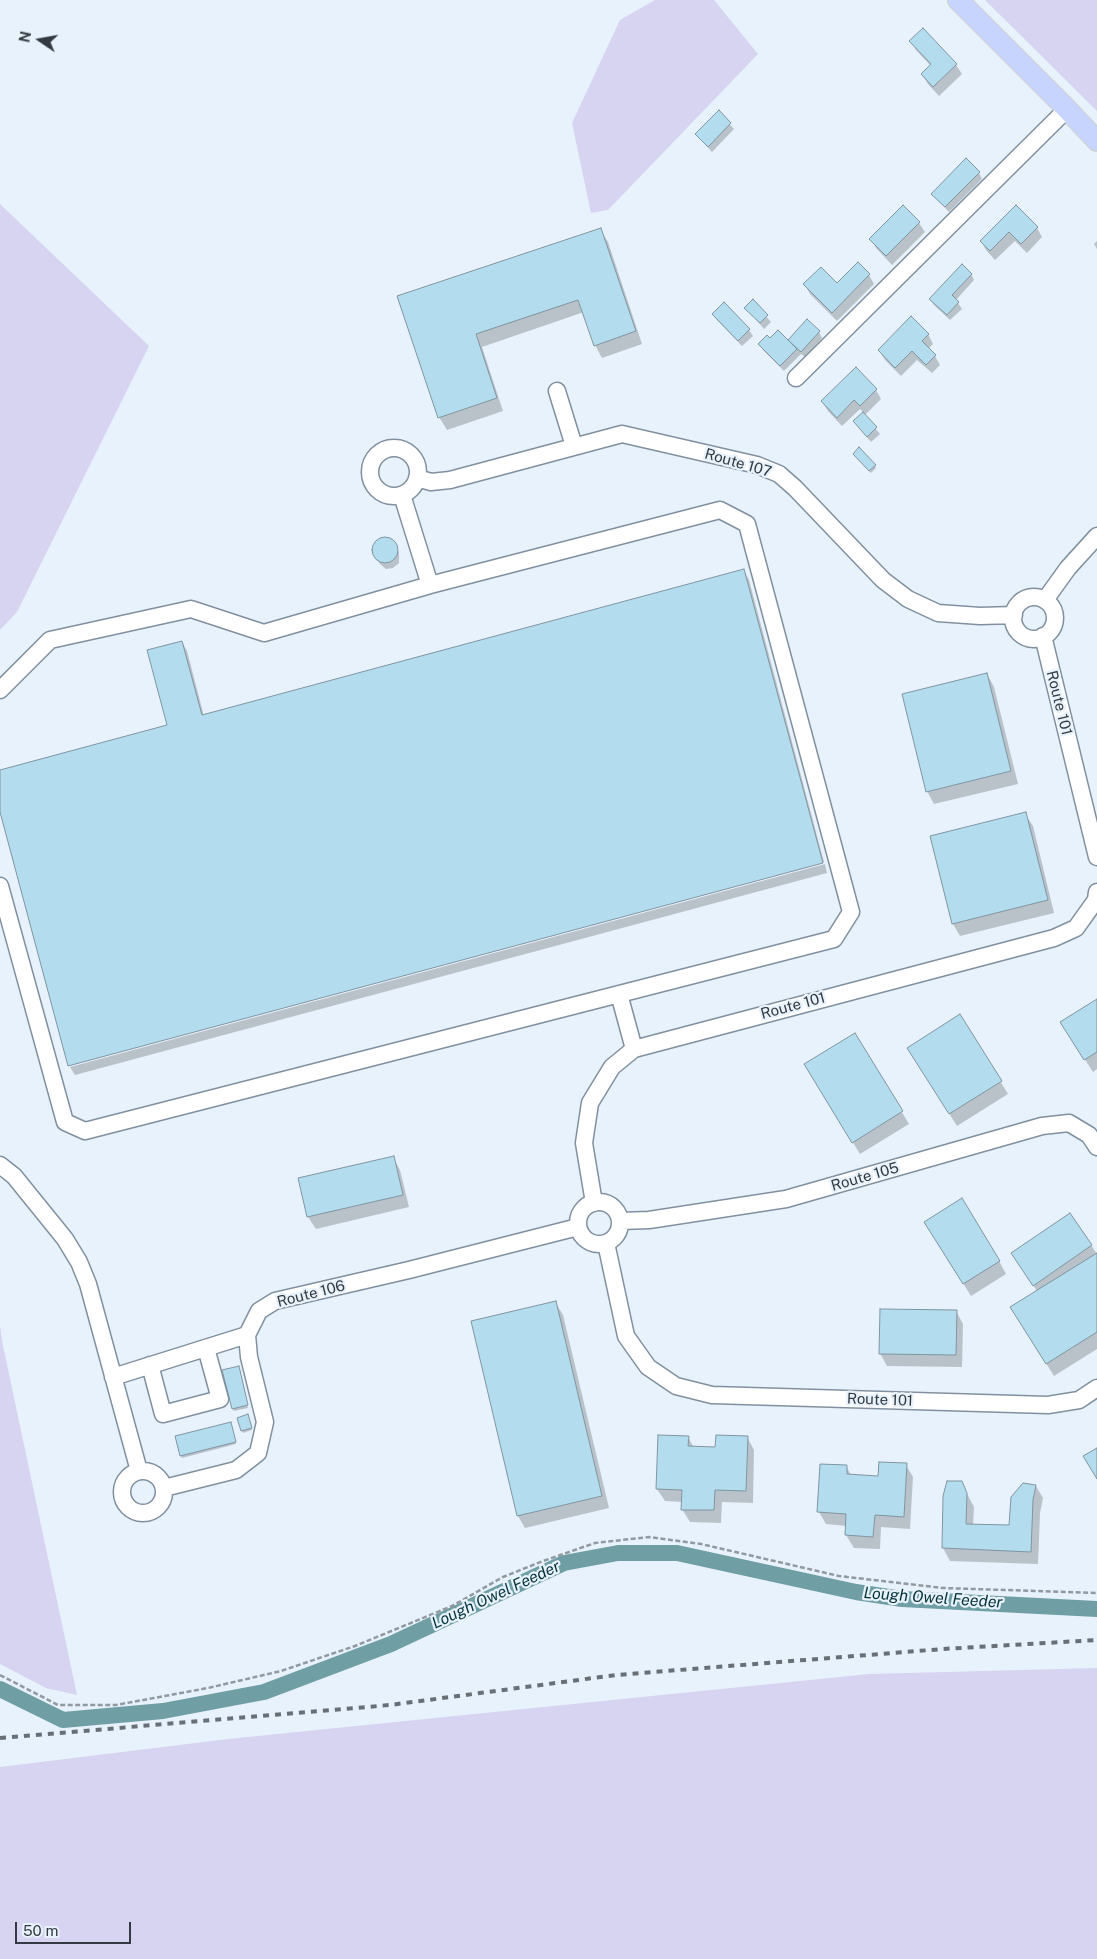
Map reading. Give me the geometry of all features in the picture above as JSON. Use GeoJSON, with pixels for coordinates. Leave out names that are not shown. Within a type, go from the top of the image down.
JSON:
{"type":"FeatureCollection","features":[{"type":"Feature","properties":{"kind":"main road"},"geometry":{"type":"LineString","coordinates":[[958,0],[1097,141]]}},
{"type":"Feature","properties":{"kind":"street"},"geometry":{"type":"LineString","coordinates":[[796,378],[1067,109]]}},
{"type":"Feature","properties":{"kind":"street"},"geometry":{"type":"LineString","coordinates":[[557,391],[574,446]]}},
{"type":"Feature","properties":{"kind":"street","name":"Route 107"},"geometry":{"type":"LineString","coordinates":[[417,478],[431,482],[450,480],[622,434],[757,465],[779,474],[795,488],[883,580],[908,600],[938,613],[980,616],[1014,615]]}},
{"type":"Feature","properties":{"kind":"street"},"geometry":{"type":"LineString","coordinates":[[390,448],[405,451],[412,456],[418,470],[417,478],[414,485],[402,495],[386,495],[373,485],[370,478],[370,470],[376,456],[390,448]]}},
{"type":"Feature","properties":{"kind":"street"},"geometry":{"type":"LineString","coordinates":[[402,495],[430,585]]}},
{"type":"Feature","properties":{"kind":"street"},"geometry":{"type":"LineString","coordinates":[[0,690],[50,640],[191,609],[264,633],[430,585],[720,510],[747,524],[851,912],[834,939],[85,1131],[65,1122],[0,886]]}},
{"type":"Feature","properties":{"kind":"street"},"geometry":{"type":"LineString","coordinates":[[1046,600],[1068,568],[1097,536]]}},
{"type":"Feature","properties":{"kind":"street"},"geometry":{"type":"LineString","coordinates":[[1032,597],[1046,600],[1050,604],[1055,616],[1052,628],[1043,636],[1031,638],[1020,632],[1014,621],[1014,615],[1020,603],[1032,597]]}},
{"type":"Feature","properties":{"kind":"street","name":"Route 101"},"geometry":{"type":"LineString","coordinates":[[1043,636],[1097,857]]}},
{"type":"Feature","properties":{"kind":"street","name":"Route 101"},"geometry":{"type":"LineString","coordinates":[[594,1203],[584,1143],[590,1103],[612,1067],[634,1049],[1054,938],[1076,928],[1096,900],[1097,892]]}},
{"type":"Feature","properties":{"kind":"street"},"geometry":{"type":"LineString","coordinates":[[619,994],[634,1049]]}},
{"type":"Feature","properties":{"kind":"street","name":"Route 105"},"geometry":{"type":"LineString","coordinates":[[620,1221],[649,1220],[786,1199],[1042,1126],[1069,1123],[1089,1135],[1097,1147]]}},
{"type":"Feature","properties":{"kind":"street"},"geometry":{"type":"LineString","coordinates":[[0,1165],[14,1176],[65,1239],[88,1284],[138,1471]]}},
{"type":"Feature","properties":{"kind":"street"},"geometry":{"type":"LineString","coordinates":[[594,1203],[608,1204],[614,1208],[620,1221],[617,1234],[606,1243],[600,1245],[588,1242],[583,1238],[578,1227],[578,1221],[583,1209],[594,1203]]}},
{"type":"Feature","properties":{"kind":"street","name":"Route 106"},"geometry":{"type":"LineString","coordinates":[[247,1334],[259,1312],[275,1301],[409,1270],[578,1227]]}},
{"type":"Feature","properties":{"kind":"street","name":"Route 101"},"geometry":{"type":"LineString","coordinates":[[606,1243],[626,1336],[648,1367],[676,1386],[712,1395],[1048,1405],[1079,1400],[1097,1388]]}},
{"type":"Feature","properties":{"kind":"street"},"geometry":{"type":"LineString","coordinates":[[113,1377],[247,1334],[249,1356],[264,1422],[258,1453],[236,1470],[164,1488]]}},
{"type":"Feature","properties":{"kind":"street"},"geometry":{"type":"LineString","coordinates":[[150,1365],[163,1414],[220,1399],[206,1348]]}},
{"type":"Feature","properties":{"kind":"street"},"geometry":{"type":"LineString","coordinates":[[138,1471],[152,1473],[162,1482],[164,1488],[164,1495],[158,1508],[145,1514],[131,1510],[126,1506],[121,1492],[126,1479],[138,1471]]}},
{"type":"Feature","properties":{"kind":"path"},"geometry":{"type":"LineString","coordinates":[[0,1675],[58,1705],[116,1705],[208,1688],[281,1671],[355,1646],[452,1606],[503,1577],[595,1543],[649,1537],[701,1544],[839,1576],[943,1588],[1097,1593]]}},
{"type":"Feature","properties":{"kind":"shaded area"},"geometry":{"type":"Polygon","coordinates":[[[655,0],[714,0],[758,54],[608,210],[591,213],[572,123],[620,20],[655,0]]]}},
{"type":"Feature","properties":{"kind":"shaded area"},"geometry":{"type":"Polygon","coordinates":[[[985,0],[1097,0],[1097,111],[985,0]]]}},
{"type":"Feature","properties":{"kind":"shaded area"},"geometry":{"type":"Polygon","coordinates":[[[0,204],[149,346],[17,612],[0,630],[0,204]]]}},
{"type":"Feature","properties":{"kind":"shaded area"},"geometry":{"type":"Polygon","coordinates":[[[0,1325],[77,1695],[46,1688],[0,1664],[0,1325]]]}},
{"type":"Feature","properties":{"kind":"shaded area"},"geometry":{"type":"Polygon","coordinates":[[[1097,1668],[1097,1959],[0,1959],[0,1767],[228,1739],[869,1674],[1097,1668]]]}},
{"type":"Feature","properties":{"kind":"building"},"geometry":{"type":"Polygon","coordinates":[[[923,28],[957,64],[933,87],[921,74],[931,64],[909,41],[923,28]]]}},
{"type":"Feature","properties":{"kind":"building"},"geometry":{"type":"Polygon","coordinates":[[[719,110],[731,123],[708,147],[695,134],[719,110]]]}},
{"type":"Feature","properties":{"kind":"building"},"geometry":{"type":"Polygon","coordinates":[[[966,158],[980,172],[945,207],[931,194],[966,158]]]}},
{"type":"Feature","properties":{"kind":"building"},"geometry":{"type":"Polygon","coordinates":[[[903,205],[920,222],[886,256],[869,239],[903,205]]]}},
{"type":"Feature","properties":{"kind":"building"},"geometry":{"type":"Polygon","coordinates":[[[1016,205],[1038,227],[1021,244],[1009,232],[990,251],[980,241],[1016,205]]]}},
{"type":"Feature","properties":{"kind":"building"},"geometry":{"type":"Polygon","coordinates":[[[601,228],[636,331],[594,346],[578,300],[476,334],[497,398],[438,418],[397,296],[601,228]]]}},
{"type":"Feature","properties":{"kind":"building"},"geometry":{"type":"Polygon","coordinates":[[[858,262],[870,274],[832,313],[803,284],[821,267],[837,283],[858,262]]]}},
{"type":"Feature","properties":{"kind":"building"},"geometry":{"type":"Polygon","coordinates":[[[962,264],[972,274],[952,295],[959,302],[947,315],[929,299],[962,264]]]}},
{"type":"Feature","properties":{"kind":"building"},"geometry":{"type":"Polygon","coordinates":[[[753,299],[768,315],[760,323],[744,308],[753,299]]]}},
{"type":"Feature","properties":{"kind":"building"},"geometry":{"type":"Polygon","coordinates":[[[724,302],[750,329],[738,341],[712,314],[724,302]]]}},
{"type":"Feature","properties":{"kind":"building"},"geometry":{"type":"Polygon","coordinates":[[[911,316],[929,334],[922,341],[936,355],[926,365],[912,351],[895,368],[878,350],[911,316]]]}},
{"type":"Feature","properties":{"kind":"building"},"geometry":{"type":"Polygon","coordinates":[[[807,319],[820,331],[801,352],[788,340],[807,319]]]}},
{"type":"Feature","properties":{"kind":"building"},"geometry":{"type":"Polygon","coordinates":[[[778,330],[797,349],[780,366],[758,344],[767,335],[770,338],[778,330]]]}},
{"type":"Feature","properties":{"kind":"building"},"geometry":{"type":"Polygon","coordinates":[[[856,367],[877,389],[860,406],[854,400],[837,418],[821,401],[856,367]]]}},
{"type":"Feature","properties":{"kind":"building"},"geometry":{"type":"Polygon","coordinates":[[[863,412],[877,427],[867,437],[853,421],[863,412]]]}},
{"type":"Feature","properties":{"kind":"building"},"geometry":{"type":"Polygon","coordinates":[[[859,447],[876,465],[869,471],[853,454],[859,447]]]}},
{"type":"Feature","properties":{"kind":"building"},"geometry":{"type":"Polygon","coordinates":[[[385,537],[394,541],[398,550],[394,559],[385,563],[376,559],[372,550],[376,541],[385,537]]]}},
{"type":"Feature","properties":{"kind":"building"},"geometry":{"type":"Polygon","coordinates":[[[744,569],[823,863],[68,1066],[0,812],[0,770],[167,725],[147,650],[182,641],[202,715],[744,569]]]}},
{"type":"Feature","properties":{"kind":"building"},"geometry":{"type":"Polygon","coordinates":[[[987,673],[1011,771],[926,792],[902,694],[987,673]]]}},
{"type":"Feature","properties":{"kind":"building"},"geometry":{"type":"Polygon","coordinates":[[[1026,812],[1048,900],[952,924],[930,836],[1026,812]]]}},
{"type":"Feature","properties":{"kind":"building"},"geometry":{"type":"Polygon","coordinates":[[[1097,999],[1097,1052],[1084,1060],[1060,1022],[1097,999]]]}},
{"type":"Feature","properties":{"kind":"building"},"geometry":{"type":"Polygon","coordinates":[[[960,1014],[1002,1081],[949,1114],[907,1048],[960,1014]]]}},
{"type":"Feature","properties":{"kind":"building"},"geometry":{"type":"Polygon","coordinates":[[[855,1033],[903,1111],[852,1143],[804,1064],[855,1033]]]}},
{"type":"Feature","properties":{"kind":"building"},"geometry":{"type":"Polygon","coordinates":[[[394,1156],[403,1195],[307,1217],[298,1178],[394,1156]]]}},
{"type":"Feature","properties":{"kind":"building"},"geometry":{"type":"Polygon","coordinates":[[[962,1198],[1000,1261],[963,1284],[924,1222],[962,1198]]]}},
{"type":"Feature","properties":{"kind":"building"},"geometry":{"type":"Polygon","coordinates":[[[1070,1213],[1092,1245],[1033,1286],[1011,1253],[1070,1213]]]}},
{"type":"Feature","properties":{"kind":"building"},"geometry":{"type":"Polygon","coordinates":[[[1097,1253],[1097,1332],[1046,1364],[1010,1307],[1097,1253]]]}},
{"type":"Feature","properties":{"kind":"building"},"geometry":{"type":"Polygon","coordinates":[[[556,1301],[602,1496],[517,1516],[471,1321],[556,1301]]]}},
{"type":"Feature","properties":{"kind":"building"},"geometry":{"type":"Polygon","coordinates":[[[880,1309],[957,1310],[956,1355],[879,1354],[880,1309]]]}},
{"type":"Feature","properties":{"kind":"building"},"geometry":{"type":"Polygon","coordinates":[[[239,1366],[248,1405],[232,1409],[222,1370],[239,1366]]]}},
{"type":"Feature","properties":{"kind":"building"},"geometry":{"type":"Polygon","coordinates":[[[248,1414],[252,1428],[241,1431],[237,1418],[248,1414]]]}},
{"type":"Feature","properties":{"kind":"building"},"geometry":{"type":"Polygon","coordinates":[[[231,1422],[236,1442],[180,1456],[175,1436],[231,1422]]]}},
{"type":"Feature","properties":{"kind":"building"},"geometry":{"type":"Polygon","coordinates":[[[658,1435],[689,1436],[688,1446],[715,1447],[716,1435],[748,1436],[746,1491],[715,1490],[714,1510],[681,1510],[682,1490],[656,1489],[658,1435]]]}},
{"type":"Feature","properties":{"kind":"building"},"geometry":{"type":"Polygon","coordinates":[[[1097,1448],[1097,1479],[1083,1456],[1097,1448]]]}},
{"type":"Feature","properties":{"kind":"building"},"geometry":{"type":"Polygon","coordinates":[[[879,1462],[907,1463],[904,1517],[875,1515],[873,1537],[845,1535],[846,1514],[817,1512],[820,1464],[847,1465],[847,1474],[878,1476],[879,1462]]]}},
{"type":"Feature","properties":{"kind":"building"},"geometry":{"type":"Polygon","coordinates":[[[947,1481],[962,1481],[967,1493],[966,1524],[1009,1525],[1011,1497],[1023,1483],[1036,1485],[1033,1500],[1031,1552],[942,1548],[943,1496],[947,1481]]]}},
{"type":"Feature","properties":{"kind":"waterway","name":"Lough Owel Feeder"},"geometry":{"type":"LineString","coordinates":[[0,1689],[63,1720],[163,1711],[264,1692],[391,1644],[564,1563],[618,1553],[677,1553],[856,1592],[902,1599],[1097,1609]]}},
{"type":"Feature","properties":{"kind":"railway"},"geometry":{"type":"LineString","coordinates":[[0,1738],[390,1705],[616,1675],[943,1649],[1097,1640]]}}]}
